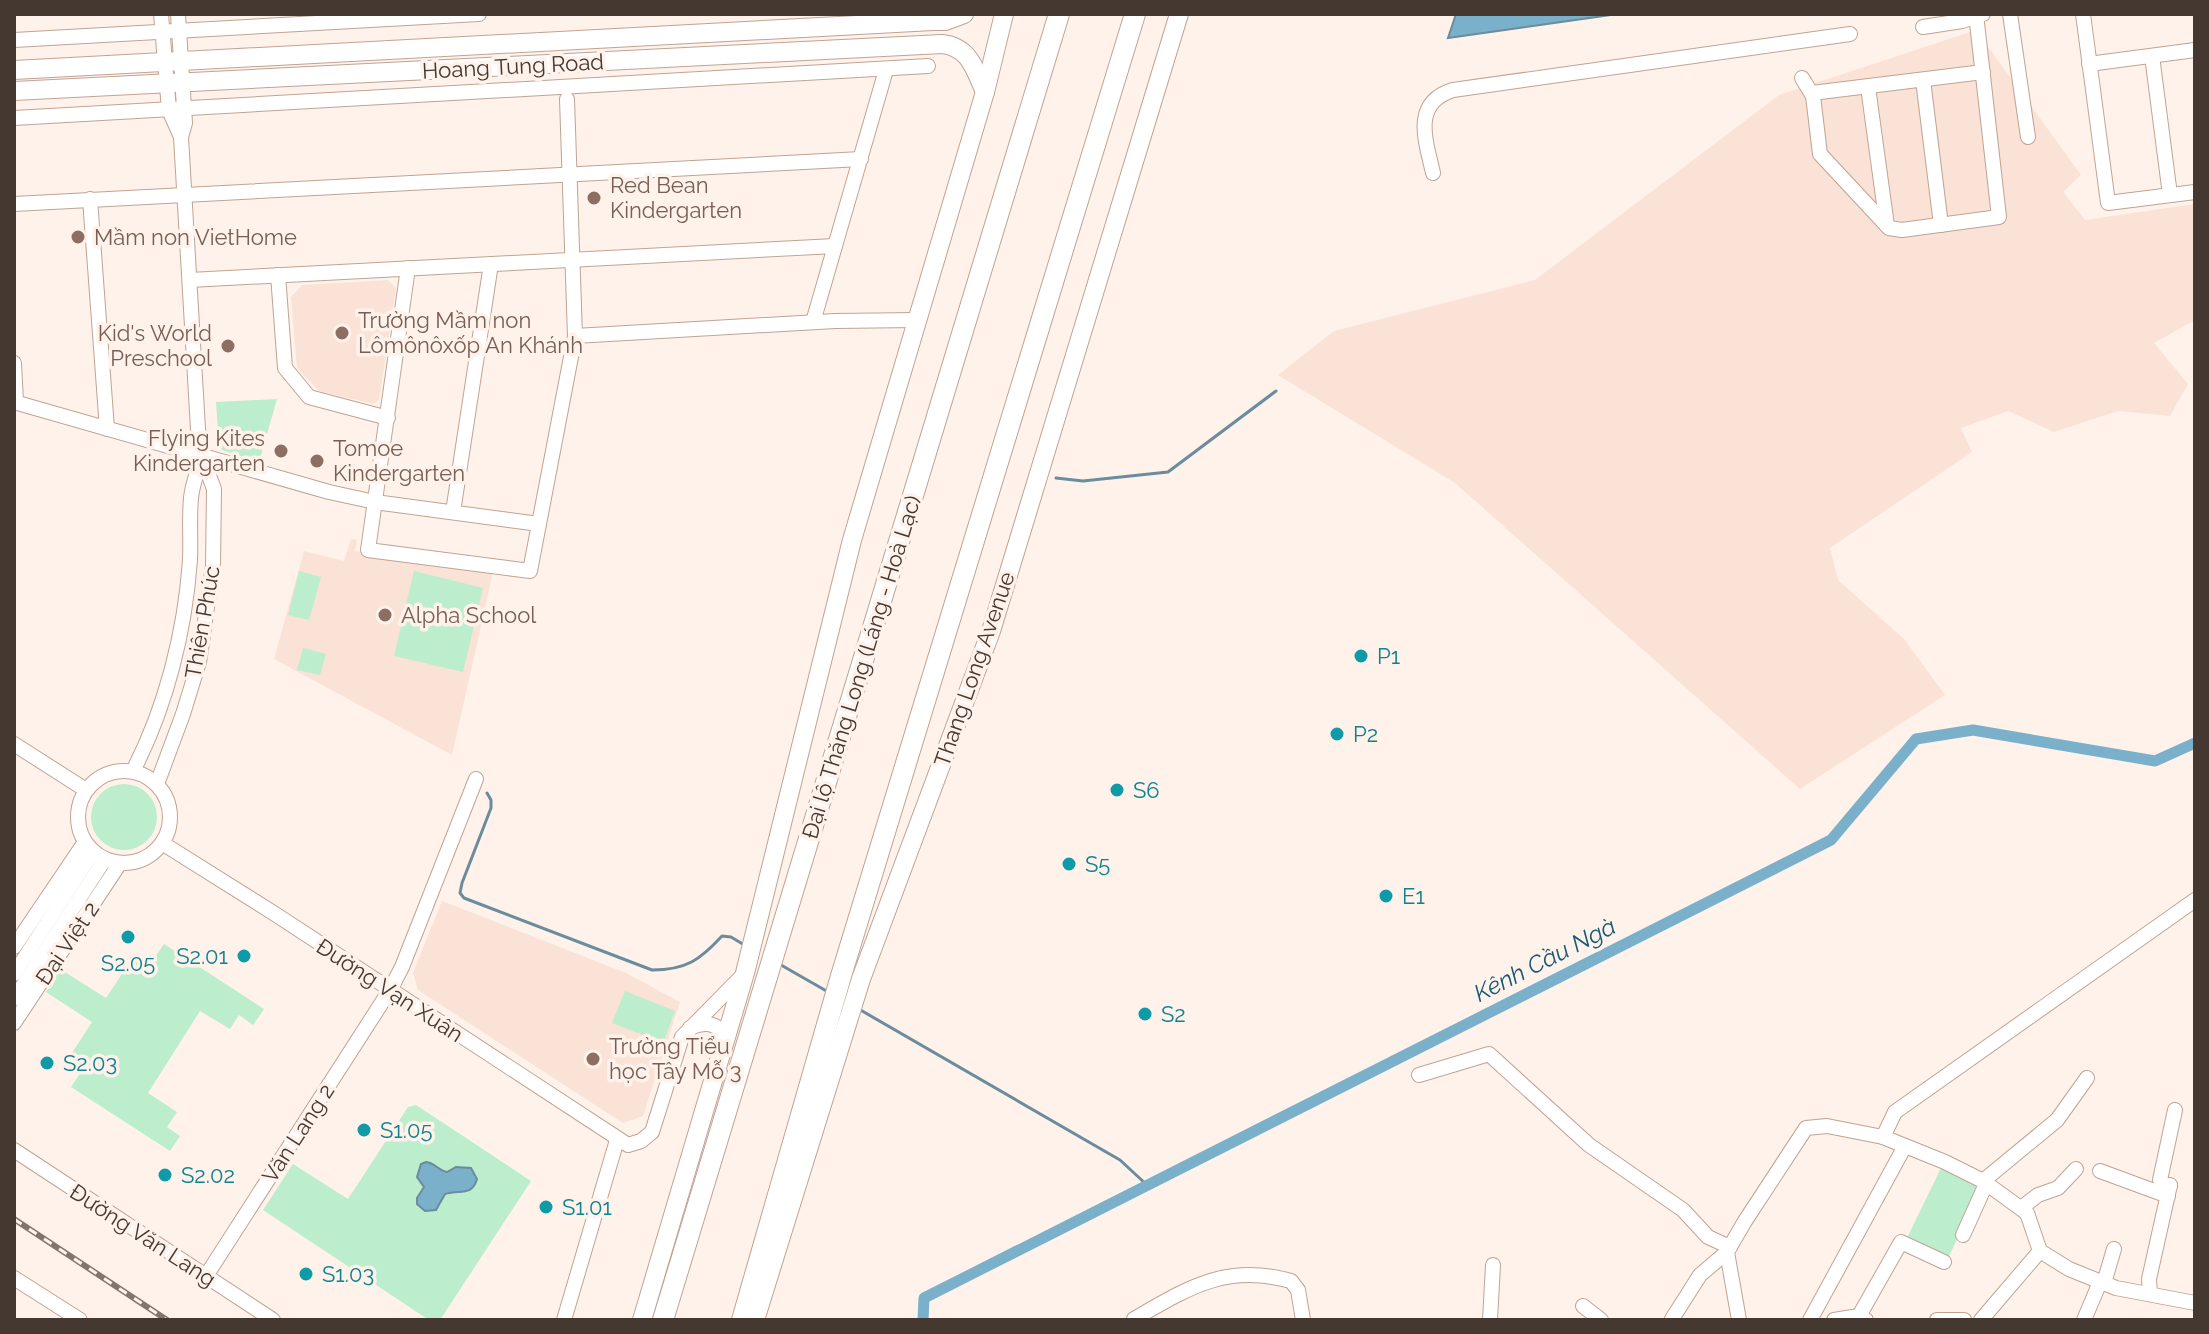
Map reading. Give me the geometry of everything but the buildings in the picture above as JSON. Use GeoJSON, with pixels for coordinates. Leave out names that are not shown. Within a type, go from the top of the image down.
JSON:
{"type":"FeatureCollection","features":[{"type":"Feature","properties":{"kind":"highway","name":"Đại lộ Thăng Long (Láng - Hoà Lạc)"},"geometry":{"type":"LineString","coordinates":[[663,1320],[1059,14]]}},
{"type":"Feature","properties":{"kind":"highway"},"geometry":{"type":"LineString","coordinates":[[742,1320],[833,1005],[851,978],[1135,14]]}},
{"type":"Feature","properties":{"kind":"main road","name":"Hoang Tung Road"},"geometry":{"type":"LineString","coordinates":[[14,70],[945,21],[964,14]]}},
{"type":"Feature","properties":{"kind":"main road"},"geometry":{"type":"LineString","coordinates":[[642,1320],[746,971],[852,540],[985,92],[1004,14]]}},
{"type":"Feature","properties":{"kind":"main road","name":"Thang Long Avenue"},"geometry":{"type":"LineString","coordinates":[[755,1320],[843,1032],[851,978],[991,631],[1179,14]]}},
{"type":"Feature","properties":{"kind":"main road","name":"Hoang Tung Road"},"geometry":{"type":"LineString","coordinates":[[14,91],[942,44],[966,53],[985,92]]}},
{"type":"Feature","properties":{"kind":"street"},"geometry":{"type":"LineString","coordinates":[[161,14],[162,32],[172,62]]}},
{"type":"Feature","properties":{"kind":"street"},"geometry":{"type":"LineString","coordinates":[[172,62],[179,31],[178,14]]}},
{"type":"Feature","properties":{"kind":"street"},"geometry":{"type":"LineString","coordinates":[[14,40],[479,14]]}},
{"type":"Feature","properties":{"kind":"street"},"geometry":{"type":"LineString","coordinates":[[2010,14],[2028,137]]}},
{"type":"Feature","properties":{"kind":"street"},"geometry":{"type":"LineString","coordinates":[[2083,14],[2108,203],[2195,192]]}},
{"type":"Feature","properties":{"kind":"street"},"geometry":{"type":"LineString","coordinates":[[1802,78],[1812,93],[1820,154],[1891,230],[1999,217],[1980,19],[1923,27]]}},
{"type":"Feature","properties":{"kind":"street"},"geometry":{"type":"LineString","coordinates":[[1433,173],[1424,128],[1429,106],[1440,94],[1736,48],[1850,34]]}},
{"type":"Feature","properties":{"kind":"street"},"geometry":{"type":"LineString","coordinates":[[2089,64],[2195,50]]}},
{"type":"Feature","properties":{"kind":"street"},"geometry":{"type":"LineString","coordinates":[[2152,56],[2170,195]]}},
{"type":"Feature","properties":{"kind":"street","name":"Thiên Phúc"},"geometry":{"type":"LineString","coordinates":[[157,784],[183,714],[206,627],[213,566],[214,489],[202,457],[198,429],[181,137],[185,123],[177,110],[172,62]]}},
{"type":"Feature","properties":{"kind":"street"},"geometry":{"type":"LineString","coordinates":[[14,118],[928,66]]}},
{"type":"Feature","properties":{"kind":"street"},"geometry":{"type":"LineString","coordinates":[[813,322],[886,70]]}},
{"type":"Feature","properties":{"kind":"street"},"geometry":{"type":"LineString","coordinates":[[1812,93],[1983,72]]}},
{"type":"Feature","properties":{"kind":"street"},"geometry":{"type":"LineString","coordinates":[[1923,80],[1941,225]]}},
{"type":"Feature","properties":{"kind":"street"},"geometry":{"type":"LineString","coordinates":[[1868,87],[1887,226]]}},
{"type":"Feature","properties":{"kind":"street"},"geometry":{"type":"LineString","coordinates":[[408,268],[368,550],[530,571],[575,336],[567,99]]}},
{"type":"Feature","properties":{"kind":"street"},"geometry":{"type":"LineString","coordinates":[[14,204],[861,159]]}},
{"type":"Feature","properties":{"kind":"street"},"geometry":{"type":"LineString","coordinates":[[90,199],[107,429]]}},
{"type":"Feature","properties":{"kind":"street"},"geometry":{"type":"LineString","coordinates":[[190,280],[835,246]]}},
{"type":"Feature","properties":{"kind":"street"},"geometry":{"type":"LineString","coordinates":[[453,512],[491,264]]}},
{"type":"Feature","properties":{"kind":"street"},"geometry":{"type":"LineString","coordinates":[[278,275],[285,368],[309,397],[388,418]]}},
{"type":"Feature","properties":{"kind":"street"},"geometry":{"type":"LineString","coordinates":[[575,336],[813,322],[916,320]]}},
{"type":"Feature","properties":{"kind":"street"},"geometry":{"type":"LineString","coordinates":[[14,363],[15,402],[329,492],[375,502],[539,524]]}},
{"type":"Feature","properties":{"kind":"street","name":"Thiên Phúc"},"geometry":{"type":"LineString","coordinates":[[133,771],[159,710],[181,626],[190,560],[191,496],[202,457]]}},
{"type":"Feature","properties":{"kind":"street"},"geometry":{"type":"LineString","coordinates":[[14,744],[86,790]]}},
{"type":"Feature","properties":{"kind":"street"},"geometry":{"type":"LineString","coordinates":[[133,771],[157,784],[166,799],[170,817],[162,843],[141,860],[101,854],[77,816],[86,790],[107,774],[133,771]]}},
{"type":"Feature","properties":{"kind":"street","name":"Văn Lang 2"},"geometry":{"type":"LineString","coordinates":[[206,1276],[390,990],[402,967],[476,779]]}},
{"type":"Feature","properties":{"kind":"street","name":"Đường Vạn Xuân"},"geometry":{"type":"LineString","coordinates":[[162,843],[617,1140]]}},
{"type":"Feature","properties":{"kind":"street"},"geometry":{"type":"LineString","coordinates":[[14,974],[101,854]]}},
{"type":"Feature","properties":{"kind":"street","name":"Đại Việt 2"},"geometry":{"type":"LineString","coordinates":[[14,947],[101,854]]}},
{"type":"Feature","properties":{"kind":"street","name":"Đại Việt 2"},"geometry":{"type":"LineString","coordinates":[[14,1023],[101,854]]}},
{"type":"Feature","properties":{"kind":"street"},"geometry":{"type":"LineString","coordinates":[[14,999],[78,888]]}},
{"type":"Feature","properties":{"kind":"street"},"geometry":{"type":"LineString","coordinates":[[1883,1137],[1895,1112],[2195,900]]}},
{"type":"Feature","properties":{"kind":"street"},"geometry":{"type":"LineString","coordinates":[[564,1320],[617,1140],[634,1144],[652,1132],[682,1037],[746,971]]}},
{"type":"Feature","properties":{"kind":"street"},"geometry":{"type":"LineString","coordinates":[[690,1028],[712,1024],[727,1035]]}},
{"type":"Feature","properties":{"kind":"street"},"geometry":{"type":"LineString","coordinates":[[1419,1075],[1489,1054],[1589,1145],[1683,1210],[1708,1237],[1729,1249]]}},
{"type":"Feature","properties":{"kind":"street"},"geometry":{"type":"LineString","coordinates":[[1963,1235],[1985,1182],[2057,1120],[2087,1078]]}},
{"type":"Feature","properties":{"kind":"street"},"geometry":{"type":"LineString","coordinates":[[2169,1189],[2160,1180],[2175,1110]]}},
{"type":"Feature","properties":{"kind":"street"},"geometry":{"type":"LineString","coordinates":[[1672,1319],[1700,1275],[1729,1249],[1806,1128],[1827,1126],[1883,1137],[1985,1182],[2027,1213],[2040,1251],[2069,1269],[2116,1288],[2195,1303]]}},
{"type":"Feature","properties":{"kind":"street"},"geometry":{"type":"LineString","coordinates":[[1810,1320],[1905,1146]]}},
{"type":"Feature","properties":{"kind":"street","name":"Đường Văn Lang"},"geometry":{"type":"LineString","coordinates":[[14,1150],[273,1320]]}},
{"type":"Feature","properties":{"kind":"street"},"geometry":{"type":"LineString","coordinates":[[2021,1208],[2038,1195],[2058,1188],[2076,1169]]}},
{"type":"Feature","properties":{"kind":"street"},"geometry":{"type":"LineString","coordinates":[[2100,1171],[2169,1189]]}},
{"type":"Feature","properties":{"kind":"street"},"geometry":{"type":"LineString","coordinates":[[2150,1294],[2149,1279],[2169,1189]]}},
{"type":"Feature","properties":{"kind":"street"},"geometry":{"type":"LineString","coordinates":[[1834,1320],[1862,1318],[1901,1242],[1944,1262]]}},
{"type":"Feature","properties":{"kind":"street"},"geometry":{"type":"LineString","coordinates":[[1729,1249],[1739,1320]]}},
{"type":"Feature","properties":{"kind":"street"},"geometry":{"type":"LineString","coordinates":[[2084,1320],[2114,1249]]}},
{"type":"Feature","properties":{"kind":"street"},"geometry":{"type":"LineString","coordinates":[[1981,1320],[2040,1251]]}},
{"type":"Feature","properties":{"kind":"street"},"geometry":{"type":"LineString","coordinates":[[1490,1320],[1493,1265]]}},
{"type":"Feature","properties":{"kind":"street"},"geometry":{"type":"LineString","coordinates":[[1134,1319],[1202,1282],[1226,1275],[1251,1274],[1291,1281],[1298,1290],[1303,1320]]}},
{"type":"Feature","properties":{"kind":"street"},"geometry":{"type":"LineString","coordinates":[[14,1278],[80,1320]]}},
{"type":"Feature","properties":{"kind":"street"},"geometry":{"type":"LineString","coordinates":[[1583,1306],[1601,1320]]}},
{"type":"Feature","properties":{"kind":"street"},"geometry":{"type":"LineString","coordinates":[[1937,1320],[1964,1320]]}},
{"type":"Feature","properties":{"kind":"shaded area"},"geometry":{"type":"Polygon","coordinates":[[[1976,30],[2081,175],[2063,192],[2085,220],[2195,204],[2195,320],[2154,343],[2188,384],[2170,416],[2118,411],[2054,432],[2008,411],[1961,428],[1972,452],[1830,548],[1838,580],[1904,639],[1945,695],[1800,789],[1455,483],[1278,375],[1334,331],[1535,280],[1779,95],[1976,30]]]}},
{"type":"Feature","properties":{"kind":"shaded area","name":"Trường Mầm non Lômônôxốp An Khánh"},"geometry":{"type":"Polygon","coordinates":[[[388,280],[396,288],[379,400],[373,404],[319,391],[297,368],[291,297],[302,285],[388,280]]]}},
{"type":"Feature","properties":{"kind":"shaded area","name":"Alpha School"},"geometry":{"type":"Polygon","coordinates":[[[351,539],[357,540],[355,551],[493,572],[452,755],[274,659],[304,551],[344,561],[351,539]]]}},
{"type":"Feature","properties":{"kind":"shaded area","name":"Trường Tiểu học Tây Mỗ 3"},"geometry":{"type":"Polygon","coordinates":[[[442,901],[626,973],[680,1002],[643,1116],[623,1123],[418,990],[413,973],[442,901]]]}},
{"type":"Feature","properties":{"kind":"green space"},"geometry":{"type":"Polygon","coordinates":[[[277,399],[259,462],[222,450],[216,402],[277,399]]]}},
{"type":"Feature","properties":{"kind":"green space"},"geometry":{"type":"Polygon","coordinates":[[[299,571],[321,577],[309,620],[288,615],[299,571]]]}},
{"type":"Feature","properties":{"kind":"green space"},"geometry":{"type":"Polygon","coordinates":[[[414,571],[483,588],[463,672],[394,656],[414,571]]]}},
{"type":"Feature","properties":{"kind":"green space"},"geometry":{"type":"Polygon","coordinates":[[[303,648],[326,654],[320,675],[297,670],[303,648]]]}},
{"type":"Feature","properties":{"kind":"green space"},"geometry":{"type":"Polygon","coordinates":[[[124,784],[137,787],[147,794],[154,804],[157,817],[154,830],[147,840],[137,847],[124,850],[111,847],[101,840],[94,830],[91,817],[94,804],[101,794],[111,787],[124,784]]]}},
{"type":"Feature","properties":{"kind":"green space"},"geometry":{"type":"Polygon","coordinates":[[[164,944],[264,1009],[253,1025],[239,1015],[230,1029],[200,1011],[148,1093],[177,1112],[167,1127],[180,1136],[170,1151],[71,1087],[85,1066],[70,1056],[92,1022],[46,992],[60,969],[106,998],[132,959],[147,969],[164,944]]]}},
{"type":"Feature","properties":{"kind":"green space"},"geometry":{"type":"Polygon","coordinates":[[[625,991],[675,1011],[663,1043],[612,1023],[625,991]]]}},
{"type":"Feature","properties":{"kind":"green space"},"geometry":{"type":"Polygon","coordinates":[[[416,1105],[531,1181],[440,1320],[429,1320],[263,1210],[293,1164],[348,1199],[408,1107],[416,1105]]]}},
{"type":"Feature","properties":{"kind":"green space"},"geometry":{"type":"Polygon","coordinates":[[[1941,1168],[1982,1188],[1948,1258],[1907,1238],[1941,1168]]]}},
{"type":"Feature","properties":{"kind":"water"},"geometry":{"type":"Polygon","coordinates":[[[1456,14],[1618,14],[1448,38],[1456,14]]]}},
{"type":"Feature","properties":{"kind":"water"},"geometry":{"type":"Polygon","coordinates":[[[426,1162],[447,1172],[456,1167],[471,1168],[477,1179],[475,1185],[464,1191],[445,1194],[436,1210],[425,1211],[417,1204],[424,1187],[417,1177],[421,1164],[426,1162]]]}},
{"type":"Feature","properties":{"kind":"waterway"},"geometry":{"type":"LineString","coordinates":[[1056,478],[1083,481],[1168,472],[1276,391]]}},
{"type":"Feature","properties":{"kind":"waterway","name":"Kênh Cầu Ngà"},"geometry":{"type":"LineString","coordinates":[[923,1320],[924,1298],[1831,840],[1916,739],[1973,730],[2155,761],[2195,743]]}},
{"type":"Feature","properties":{"kind":"waterway"},"geometry":{"type":"LineString","coordinates":[[487,793],[491,808],[462,883],[460,893],[464,898],[652,970],[692,962],[722,936],[731,937],[746,946]]}},
{"type":"Feature","properties":{"kind":"waterway"},"geometry":{"type":"LineString","coordinates":[[781,965],[830,993]]}},
{"type":"Feature","properties":{"kind":"waterway"},"geometry":{"type":"LineString","coordinates":[[857,1008],[1120,1160],[1147,1185]]}},
{"type":"Feature","properties":{"kind":"railway"},"geometry":{"type":"LineString","coordinates":[[14,1219],[167,1320]]}},
{"type":"Feature","properties":{"kind":"place","name":"Red Bean Kindergarten"},"geometry":{"type":"Point","coordinates":[594,198]}},
{"type":"Feature","properties":{"kind":"place","name":"Mầm non VietHome"},"geometry":{"type":"Point","coordinates":[78,237]}},
{"type":"Feature","properties":{"kind":"place","name":"Trường Mầm non Lômônôxốp An Khánh"},"geometry":{"type":"Point","coordinates":[342,333]}},
{"type":"Feature","properties":{"kind":"place","name":"Kid's World Preschool"},"geometry":{"type":"Point","coordinates":[228,346]}},
{"type":"Feature","properties":{"kind":"place","name":"Flying Kites Kindergarten"},"geometry":{"type":"Point","coordinates":[281,451]}},
{"type":"Feature","properties":{"kind":"place","name":"Tomoe Kindergarten"},"geometry":{"type":"Point","coordinates":[317,461]}},
{"type":"Feature","properties":{"kind":"place","name":"Alpha School"},"geometry":{"type":"Point","coordinates":[385,615]}},
{"type":"Feature","properties":{"kind":"place","name":"P1"},"geometry":{"type":"Point","coordinates":[1361,656]}},
{"type":"Feature","properties":{"kind":"place","name":"P2"},"geometry":{"type":"Point","coordinates":[1337,734]}},
{"type":"Feature","properties":{"kind":"place","name":"S6"},"geometry":{"type":"Point","coordinates":[1117,790]}},
{"type":"Feature","properties":{"kind":"place","name":"S5"},"geometry":{"type":"Point","coordinates":[1069,864]}},
{"type":"Feature","properties":{"kind":"place","name":"E1"},"geometry":{"type":"Point","coordinates":[1386,896]}},
{"type":"Feature","properties":{"kind":"place","name":"S2.05"},"geometry":{"type":"Point","coordinates":[128,937]}},
{"type":"Feature","properties":{"kind":"place","name":"S2.01"},"geometry":{"type":"Point","coordinates":[244,956]}},
{"type":"Feature","properties":{"kind":"place","name":"S2"},"geometry":{"type":"Point","coordinates":[1145,1014]}},
{"type":"Feature","properties":{"kind":"place","name":"Trường Tiểu học Tây Mỗ 3"},"geometry":{"type":"Point","coordinates":[593,1059]}},
{"type":"Feature","properties":{"kind":"place","name":"S2.03"},"geometry":{"type":"Point","coordinates":[47,1063]}},
{"type":"Feature","properties":{"kind":"place","name":"S1.05"},"geometry":{"type":"Point","coordinates":[364,1130]}},
{"type":"Feature","properties":{"kind":"place","name":"S2.02"},"geometry":{"type":"Point","coordinates":[165,1175]}},
{"type":"Feature","properties":{"kind":"place","name":"S1.01"},"geometry":{"type":"Point","coordinates":[546,1207]}},
{"type":"Feature","properties":{"kind":"place","name":"S1.03"},"geometry":{"type":"Point","coordinates":[306,1274]}}]}
